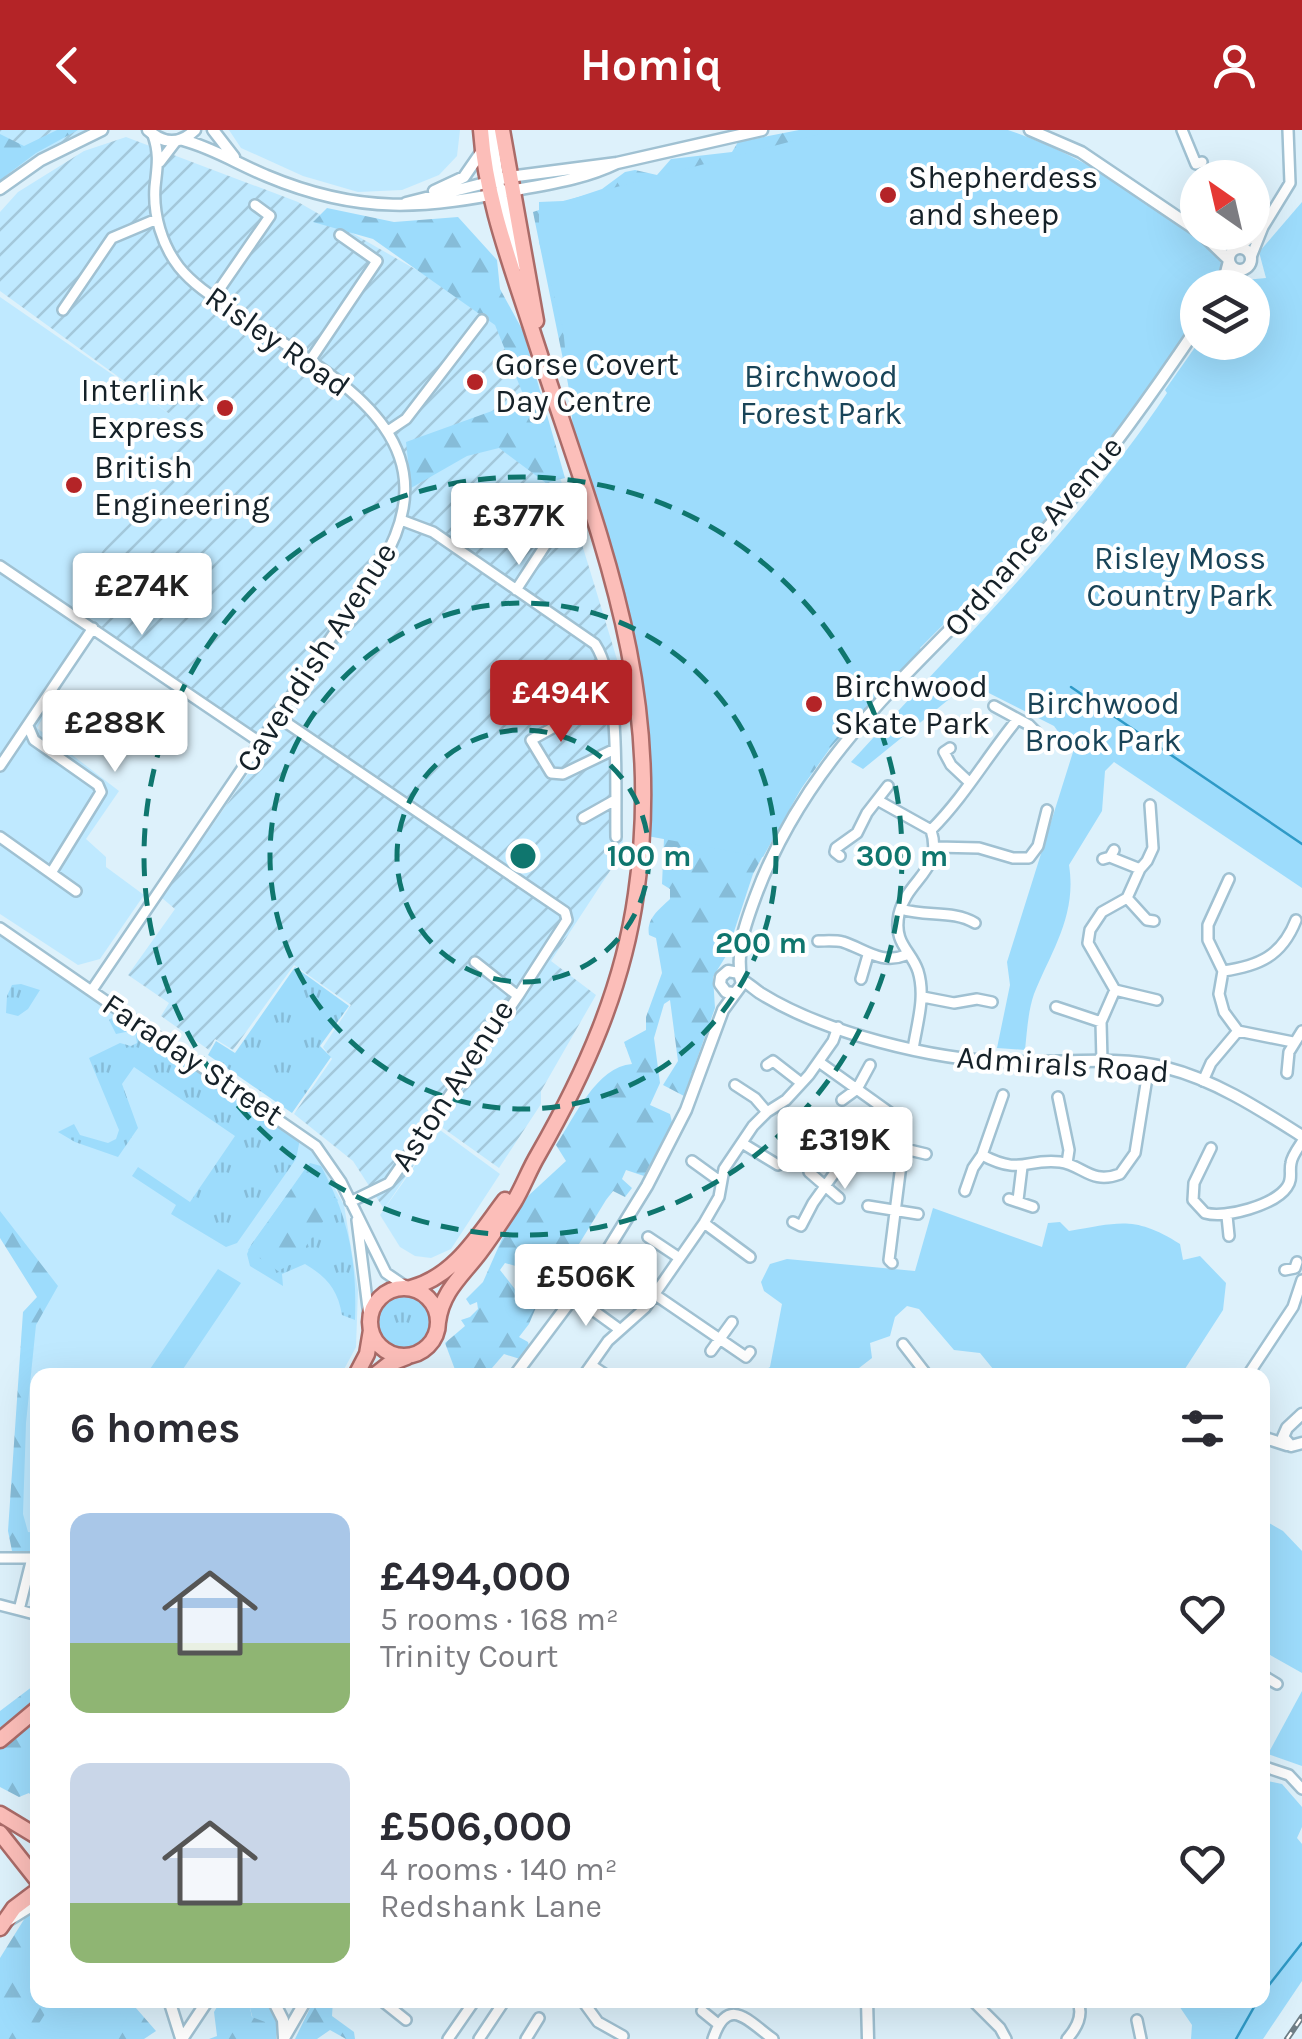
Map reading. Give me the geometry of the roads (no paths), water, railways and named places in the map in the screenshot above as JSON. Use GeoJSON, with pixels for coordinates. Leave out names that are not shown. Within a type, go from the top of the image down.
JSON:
{"type":"FeatureCollection","features":[{"type":"Feature","properties":{"kind":"main road"},"geometry":{"type":"LineString","coordinates":[[480,130],[482,151],[499,186],[530,281],[543,365]]}},
{"type":"Feature","properties":{"kind":"main road"},"geometry":{"type":"LineString","coordinates":[[385,1368],[434,1339],[444,1296],[498,1227],[536,1159],[584,1068],[613,993],[636,900],[644,798],[642,721],[628,634],[596,521],[520,290],[499,186],[502,130]]}},
{"type":"Feature","properties":{"kind":"main road"},"geometry":{"type":"LineString","coordinates":[[360,1368],[367,1354],[371,1314],[381,1297],[398,1288],[434,1280],[456,1262],[536,1159]]}},
{"type":"Feature","properties":{"kind":"main road"},"geometry":{"type":"LineString","coordinates":[[410,1288],[428,1297],[438,1322]]}},
{"type":"Feature","properties":{"kind":"main road"},"geometry":{"type":"LineString","coordinates":[[370,1327],[375,1340],[392,1354],[412,1355]]}},
{"type":"Feature","properties":{"kind":"main road"},"geometry":{"type":"LineString","coordinates":[[0,1740],[30,1715]]}},
{"type":"Feature","properties":{"kind":"main road"},"geometry":{"type":"LineString","coordinates":[[0,1814],[30,1832]]}},
{"type":"Feature","properties":{"kind":"main road"},"geometry":{"type":"LineString","coordinates":[[0,1833],[30,1870]]}},
{"type":"Feature","properties":{"kind":"main road"},"geometry":{"type":"LineString","coordinates":[[0,1928],[14,1908],[30,1896]]}},
{"type":"Feature","properties":{"kind":"street"},"geometry":{"type":"LineString","coordinates":[[0,190],[41,160],[102,130]]}},
{"type":"Feature","properties":{"kind":"street"},"geometry":{"type":"LineString","coordinates":[[160,162],[179,140],[195,130]]}},
{"type":"Feature","properties":{"kind":"street"},"geometry":{"type":"LineString","coordinates":[[213,130],[238,161]]}},
{"type":"Feature","properties":{"kind":"street"},"geometry":{"type":"LineString","coordinates":[[491,130],[499,186]]}},
{"type":"Feature","properties":{"kind":"street"},"geometry":{"type":"LineString","coordinates":[[391,206],[617,163],[762,130]]}},
{"type":"Feature","properties":{"kind":"street"},"geometry":{"type":"LineString","coordinates":[[1030,130],[1081,152],[1180,219]]}},
{"type":"Feature","properties":{"kind":"street"},"geometry":{"type":"LineString","coordinates":[[1182,130],[1192,142],[1195,160]]}},
{"type":"Feature","properties":{"kind":"street"},"geometry":{"type":"LineString","coordinates":[[1270,214],[1290,183],[1288,130]]}},
{"type":"Feature","properties":{"kind":"street"},"geometry":{"type":"LineString","coordinates":[[148,131],[238,161],[267,176],[366,206],[420,207],[499,186]]}},
{"type":"Feature","properties":{"kind":"street","name":"Risley Road"},"geometry":{"type":"LineString","coordinates":[[148,131],[160,162],[155,186],[157,219],[178,265],[214,297],[359,396],[388,431],[404,476],[401,520]]}},
{"type":"Feature","properties":{"kind":"street"},"geometry":{"type":"LineString","coordinates":[[410,202],[464,176],[482,151]]}},
{"type":"Feature","properties":{"kind":"street"},"geometry":{"type":"LineString","coordinates":[[214,297],[270,216],[255,205]]}},
{"type":"Feature","properties":{"kind":"street"},"geometry":{"type":"LineString","coordinates":[[62,310],[112,238],[157,219]]}},
{"type":"Feature","properties":{"kind":"street"},"geometry":{"type":"LineString","coordinates":[[309,362],[377,261],[340,235]]}},
{"type":"Feature","properties":{"kind":"street"},"geometry":{"type":"LineString","coordinates":[[1220,250],[1233,268],[1240,270],[1248,267],[1253,250]]}},
{"type":"Feature","properties":{"kind":"street"},"geometry":{"type":"LineString","coordinates":[[1227,270],[1237,250]]}},
{"type":"Feature","properties":{"kind":"street"},"geometry":{"type":"LineString","coordinates":[[1245,250],[1251,256]]}},
{"type":"Feature","properties":{"kind":"street"},"geometry":{"type":"LineString","coordinates":[[388,431],[406,419],[482,320]]}},
{"type":"Feature","properties":{"kind":"street","name":"Ordnance Avenue"},"geometry":{"type":"LineString","coordinates":[[722,981],[741,942],[769,861],[822,769],[878,704],[973,610],[1050,525],[1180,352]]}},
{"type":"Feature","properties":{"kind":"street"},"geometry":{"type":"LineString","coordinates":[[401,520],[426,528],[590,639],[603,659],[610,696],[616,837]]}},
{"type":"Feature","properties":{"kind":"street","name":"Cavendish Avenue"},"geometry":{"type":"LineString","coordinates":[[92,990],[382,564],[401,520]]}},
{"type":"Feature","properties":{"kind":"street"},"geometry":{"type":"LineString","coordinates":[[516,590],[550,538]]}},
{"type":"Feature","properties":{"kind":"street"},"geometry":{"type":"LineString","coordinates":[[0,582],[4,569],[260,743]]}},
{"type":"Feature","properties":{"kind":"street"},"geometry":{"type":"LineString","coordinates":[[0,766],[93,628]]}},
{"type":"Feature","properties":{"kind":"street"},"geometry":{"type":"LineString","coordinates":[[610,696],[531,740],[551,772],[562,774],[615,749]]}},
{"type":"Feature","properties":{"kind":"street"},"geometry":{"type":"LineString","coordinates":[[994,706],[1038,734]]}},
{"type":"Feature","properties":{"kind":"street"},"geometry":{"type":"LineString","coordinates":[[278,717],[562,909],[566,920],[518,996]]}},
{"type":"Feature","properties":{"kind":"street"},"geometry":{"type":"LineString","coordinates":[[930,830],[962,799],[968,782],[1016,720]]}},
{"type":"Feature","properties":{"kind":"street"},"geometry":{"type":"LineString","coordinates":[[28,726],[34,740],[98,784],[102,792],[51,873]]}},
{"type":"Feature","properties":{"kind":"street"},"geometry":{"type":"LineString","coordinates":[[950,748],[944,752],[945,758],[968,782]]}},
{"type":"Feature","properties":{"kind":"street"},"geometry":{"type":"LineString","coordinates":[[840,856],[836,848],[856,833],[888,786]]}},
{"type":"Feature","properties":{"kind":"street"},"geometry":{"type":"LineString","coordinates":[[583,818],[615,800]]}},
{"type":"Feature","properties":{"kind":"street"},"geometry":{"type":"LineString","coordinates":[[879,801],[930,830],[936,846],[932,860],[901,908],[899,932],[906,955],[918,971],[922,997],[912,1049]]}},
{"type":"Feature","properties":{"kind":"street"},"geometry":{"type":"LineString","coordinates":[[1150,804],[1153,848],[1128,898],[1102,912],[1090,930],[1088,943],[1114,990],[1159,1002]]}},
{"type":"Feature","properties":{"kind":"street"},"geometry":{"type":"LineString","coordinates":[[936,846],[978,848],[1022,860],[1033,855],[1037,828],[1047,810]]}},
{"type":"Feature","properties":{"kind":"street"},"geometry":{"type":"LineString","coordinates":[[0,837],[76,891]]}},
{"type":"Feature","properties":{"kind":"street"},"geometry":{"type":"LineString","coordinates":[[1109,855],[1140,869]]}},
{"type":"Feature","properties":{"kind":"street"},"geometry":{"type":"LineString","coordinates":[[1229,879],[1208,926],[1214,956],[1223,970],[1218,994],[1224,1012],[1238,1031],[1293,1042]]}},
{"type":"Feature","properties":{"kind":"street"},"geometry":{"type":"LineString","coordinates":[[1128,898],[1147,920],[1154,921]]}},
{"type":"Feature","properties":{"kind":"street"},"geometry":{"type":"LineString","coordinates":[[901,908],[923,915],[952,914],[977,924]]}},
{"type":"Feature","properties":{"kind":"street"},"geometry":{"type":"LineString","coordinates":[[1223,970],[1269,959],[1296,918]]}},
{"type":"Feature","properties":{"kind":"street","name":"Faraday Street"},"geometry":{"type":"LineString","coordinates":[[0,928],[308,1139],[332,1166],[386,1273],[410,1288]]}},
{"type":"Feature","properties":{"kind":"street"},"geometry":{"type":"LineString","coordinates":[[818,942],[839,941],[868,955],[896,959],[906,955]]}},
{"type":"Feature","properties":{"kind":"street","name":"Ordnance Avenue"},"geometry":{"type":"LineString","coordinates":[[741,942],[742,978]]}},
{"type":"Feature","properties":{"kind":"street"},"geometry":{"type":"LineString","coordinates":[[861,979],[868,955]]}},
{"type":"Feature","properties":{"kind":"street","name":"Aston Avenue"},"geometry":{"type":"LineString","coordinates":[[350,1202],[389,1183],[518,996],[474,962]]}},
{"type":"Feature","properties":{"kind":"street"},"geometry":{"type":"LineString","coordinates":[[520,1368],[576,1297],[628,1218],[666,1150],[701,1075],[724,1010],[742,978],[732,970],[722,981],[724,1010]]}},
{"type":"Feature","properties":{"kind":"street","name":"Admirals Road"},"geometry":{"type":"LineString","coordinates":[[742,978],[758,992],[838,1028],[912,1049],[978,1060],[1150,1064],[1203,1082],[1302,1139]]}},
{"type":"Feature","properties":{"kind":"street"},"geometry":{"type":"LineString","coordinates":[[722,981],[734,993]]}},
{"type":"Feature","properties":{"kind":"street"},"geometry":{"type":"LineString","coordinates":[[1102,1061],[1100,1022],[1114,990]]}},
{"type":"Feature","properties":{"kind":"street","name":"Admirals Road"},"geometry":{"type":"LineString","coordinates":[[734,993],[758,992]]}},
{"type":"Feature","properties":{"kind":"street"},"geometry":{"type":"LineString","coordinates":[[922,997],[954,1003],[977,999],[992,1002]]}},
{"type":"Feature","properties":{"kind":"street"},"geometry":{"type":"LineString","coordinates":[[1056,1007],[1100,1022]]}},
{"type":"Feature","properties":{"kind":"street"},"geometry":{"type":"LineString","coordinates":[[595,1368],[592,1366],[619,1329],[644,1308],[704,1223],[719,1197],[724,1169],[742,1143],[767,1112],[786,1100],[819,1062],[838,1028]]}},
{"type":"Feature","properties":{"kind":"street"},"geometry":{"type":"LineString","coordinates":[[1203,1082],[1212,1063],[1238,1031]]}},
{"type":"Feature","properties":{"kind":"street"},"geometry":{"type":"LineString","coordinates":[[1287,1073],[1293,1042],[1302,1031]]}},
{"type":"Feature","properties":{"kind":"street"},"geometry":{"type":"LineString","coordinates":[[767,1065],[773,1061],[800,1082]]}},
{"type":"Feature","properties":{"kind":"street"},"geometry":{"type":"LineString","coordinates":[[819,1062],[900,1122],[905,1133],[889,1260],[892,1263]]}},
{"type":"Feature","properties":{"kind":"street"},"geometry":{"type":"LineString","coordinates":[[982,1156],[1022,1168],[1054,1161],[1067,1163],[1096,1177],[1111,1178],[1128,1167],[1136,1154],[1150,1064]]}},
{"type":"Feature","properties":{"kind":"street"},"geometry":{"type":"LineString","coordinates":[[842,1100],[856,1089],[870,1066]]}},
{"type":"Feature","properties":{"kind":"street"},"geometry":{"type":"LineString","coordinates":[[735,1085],[767,1112]]}},
{"type":"Feature","properties":{"kind":"street"},"geometry":{"type":"LineString","coordinates":[[965,1191],[1003,1095]]}},
{"type":"Feature","properties":{"kind":"street"},"geometry":{"type":"LineString","coordinates":[[1058,1098],[1068,1137],[1067,1163]]}},
{"type":"Feature","properties":{"kind":"street"},"geometry":{"type":"LineString","coordinates":[[793,1222],[801,1226],[882,1108]]}},
{"type":"Feature","properties":{"kind":"street"},"geometry":{"type":"LineString","coordinates":[[1047,1115],[1059,1113]]}},
{"type":"Feature","properties":{"kind":"street"},"geometry":{"type":"LineString","coordinates":[[1213,1155],[1194,1183],[1193,1200],[1205,1213],[1227,1216],[1274,1198],[1289,1185],[1291,1161],[1302,1139]]}},
{"type":"Feature","properties":{"kind":"street"},"geometry":{"type":"LineString","coordinates":[[742,1143],[778,1165]]}},
{"type":"Feature","properties":{"kind":"street"},"geometry":{"type":"LineString","coordinates":[[905,1149],[926,1154]]}},
{"type":"Feature","properties":{"kind":"street"},"geometry":{"type":"LineString","coordinates":[[692,1161],[721,1182]]}},
{"type":"Feature","properties":{"kind":"street"},"geometry":{"type":"LineString","coordinates":[[1022,1168],[1013,1199],[1033,1207]]}},
{"type":"Feature","properties":{"kind":"street"},"geometry":{"type":"LineString","coordinates":[[809,1172],[839,1198]]}},
{"type":"Feature","properties":{"kind":"street"},"geometry":{"type":"LineString","coordinates":[[1289,1185],[1302,1193]]}},
{"type":"Feature","properties":{"kind":"street"},"geometry":{"type":"LineString","coordinates":[[868,1206],[918,1214]]}},
{"type":"Feature","properties":{"kind":"street"},"geometry":{"type":"LineString","coordinates":[[1227,1216],[1229,1236]]}},
{"type":"Feature","properties":{"kind":"street","name":"Faraday Street"},"geometry":{"type":"LineString","coordinates":[[357,1218],[370,1327]]}},
{"type":"Feature","properties":{"kind":"street"},"geometry":{"type":"LineString","coordinates":[[704,1223],[751,1258]]}},
{"type":"Feature","properties":{"kind":"street"},"geometry":{"type":"LineString","coordinates":[[648,1237],[678,1258]]}},
{"type":"Feature","properties":{"kind":"street"},"geometry":{"type":"LineString","coordinates":[[1253,1368],[1293,1307],[1302,1279],[1292,1267]]}},
{"type":"Feature","properties":{"kind":"street"},"geometry":{"type":"LineString","coordinates":[[654,1294],[746,1357],[750,1352]]}},
{"type":"Feature","properties":{"kind":"street"},"geometry":{"type":"LineString","coordinates":[[576,1297],[619,1329]]}},
{"type":"Feature","properties":{"kind":"street"},"geometry":{"type":"LineString","coordinates":[[711,1350],[732,1322]]}},
{"type":"Feature","properties":{"kind":"street"},"geometry":{"type":"LineString","coordinates":[[904,1342],[909,1355],[923,1368]]}},
{"type":"Feature","properties":{"kind":"street"},"geometry":{"type":"LineString","coordinates":[[1302,1414],[1283,1437],[1302,1453]]}},
{"type":"Feature","properties":{"kind":"street"},"geometry":{"type":"LineString","coordinates":[[0,1558],[30,1558]]}},
{"type":"Feature","properties":{"kind":"street"},"geometry":{"type":"LineString","coordinates":[[19,1610],[30,1574]]}},
{"type":"Feature","properties":{"kind":"street"},"geometry":{"type":"LineString","coordinates":[[0,1604],[30,1613]]}},
{"type":"Feature","properties":{"kind":"street"},"geometry":{"type":"LineString","coordinates":[[1270,1680],[1276,1684]]}},
{"type":"Feature","properties":{"kind":"street"},"geometry":{"type":"LineString","coordinates":[[1270,1769],[1289,1775],[1302,1789]]}},
{"type":"Feature","properties":{"kind":"street"},"geometry":{"type":"LineString","coordinates":[[0,1928],[30,1907]]}},
{"type":"Feature","properties":{"kind":"street"},"geometry":{"type":"LineString","coordinates":[[172,2008],[182,2039]]}},
{"type":"Feature","properties":{"kind":"street"},"geometry":{"type":"LineString","coordinates":[[182,2039],[203,2008]]}},
{"type":"Feature","properties":{"kind":"street"},"geometry":{"type":"LineString","coordinates":[[277,2008],[284,2039]]}},
{"type":"Feature","properties":{"kind":"street"},"geometry":{"type":"LineString","coordinates":[[284,2039],[301,2008]]}},
{"type":"Feature","properties":{"kind":"street"},"geometry":{"type":"LineString","coordinates":[[393,2008],[406,2020]]}},
{"type":"Feature","properties":{"kind":"street"},"geometry":{"type":"LineString","coordinates":[[448,2039],[469,2008]]}},
{"type":"Feature","properties":{"kind":"street"},"geometry":{"type":"LineString","coordinates":[[479,2039],[499,2008]]}},
{"type":"Feature","properties":{"kind":"street"},"geometry":{"type":"LineString","coordinates":[[587,2008],[596,2024],[624,2036]]}},
{"type":"Feature","properties":{"kind":"street"},"geometry":{"type":"LineString","coordinates":[[867,2008],[868,2039]]}},
{"type":"Feature","properties":{"kind":"street"},"geometry":{"type":"LineString","coordinates":[[980,2008],[1006,2039]]}},
{"type":"Feature","properties":{"kind":"street"},"geometry":{"type":"LineString","coordinates":[[1067,2039],[1078,2024],[1078,2008]]}},
{"type":"Feature","properties":{"kind":"street"},"geometry":{"type":"LineString","coordinates":[[702,2011],[718,2024]]}},
{"type":"Feature","properties":{"kind":"street"},"geometry":{"type":"LineString","coordinates":[[713,2039],[718,2024],[729,2014],[740,2014],[773,2039]]}},
{"type":"Feature","properties":{"kind":"street"},"geometry":{"type":"LineString","coordinates":[[526,2039],[539,2018]]}},
{"type":"Feature","properties":{"kind":"street"},"geometry":{"type":"LineString","coordinates":[[1136,2020],[1144,2038]]}},
{"type":"Feature","properties":{"kind":"waterway"},"geometry":{"type":"LineString","coordinates":[[1071,687],[1302,844]]}},
{"type":"Feature","properties":{"kind":"waterway"},"geometry":{"type":"LineString","coordinates":[[1270,1984],[1302,1943]]}},
{"type":"Feature","properties":{"kind":"waterway"},"geometry":{"type":"LineString","coordinates":[[1236,2039],[1253,2008]]}},
{"type":"Feature","properties":{"kind":"railway"},"geometry":{"type":"LineString","coordinates":[[1287,2039],[1302,2017]]}},
{"type":"Feature","properties":{"kind":"place","name":"Shepherdess and sheep"},"geometry":{"type":"Point","coordinates":[888,195]}},
{"type":"Feature","properties":{"kind":"place","name":"Gorse Covert Day Centre"},"geometry":{"type":"Point","coordinates":[475,382]}},
{"type":"Feature","properties":{"kind":"place","name":"Interlink Express"},"geometry":{"type":"Point","coordinates":[225,408]}},
{"type":"Feature","properties":{"kind":"place","name":"British Engineering"},"geometry":{"type":"Point","coordinates":[74,485]}},
{"type":"Feature","properties":{"kind":"place","name":"Birchwood Skate Park"},"geometry":{"type":"Point","coordinates":[814,704]}},
{"type":"Feature","properties":{"kind":"park label","name":"Birchwood Forest Park"},"geometry":{"type":"Point","coordinates":[821,394]}},
{"type":"Feature","properties":{"kind":"park label","name":"Risley Moss Country Park"},"geometry":{"type":"Point","coordinates":[1180,576]}},
{"type":"Feature","properties":{"kind":"park label","name":"Birchwood Brook Park"},"geometry":{"type":"Point","coordinates":[1103,722]}}]}
